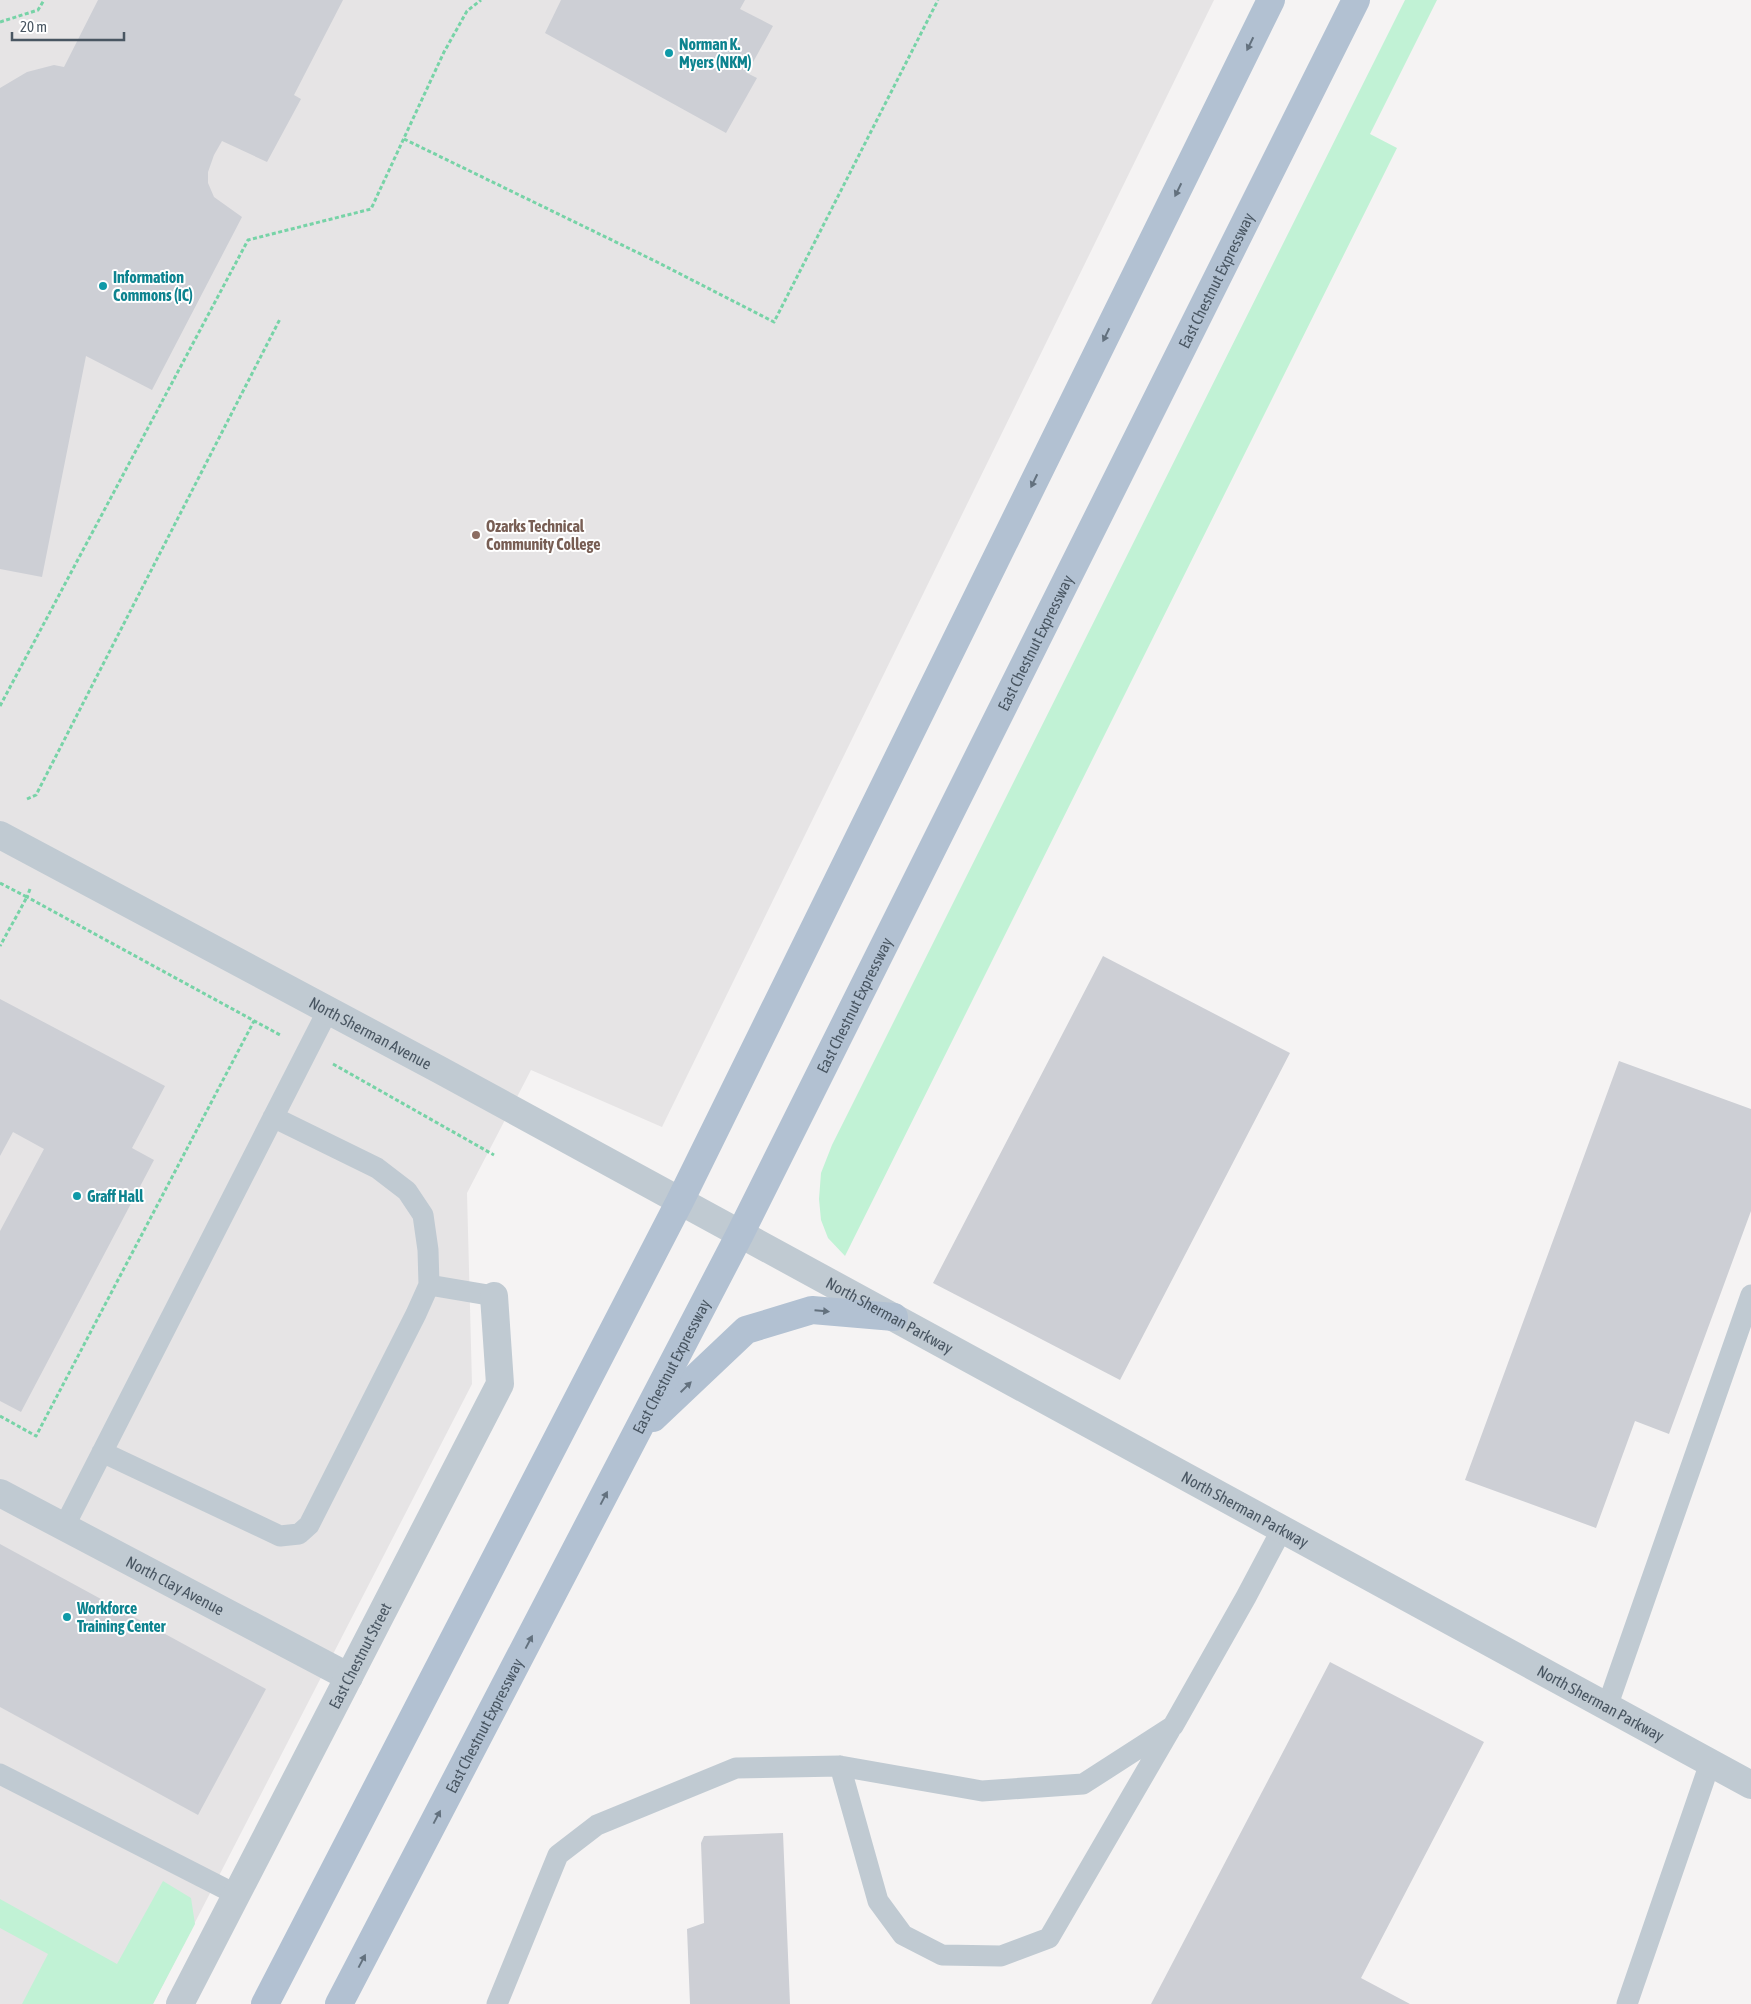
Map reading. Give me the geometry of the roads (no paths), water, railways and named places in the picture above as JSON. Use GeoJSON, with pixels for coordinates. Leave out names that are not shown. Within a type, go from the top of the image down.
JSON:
{"type":"FeatureCollection","features":[{"type":"Feature","properties":{"kind":"main road"},"geometry":{"type":"LineString","coordinates":[[265,2004],[680,1201],[1271,0]]}},
{"type":"Feature","properties":{"kind":"main road","name":"East Chestnut Expressway"},"geometry":{"type":"LineString","coordinates":[[339,2004],[740,1234],[1356,0]]}},
{"type":"Feature","properties":{"kind":"main road"},"geometry":{"type":"LineString","coordinates":[[638,1433],[746,1330],[812,1310],[894,1317]]}},
{"type":"Feature","properties":{"kind":"street","name":"North Sherman Avenue"},"geometry":{"type":"LineString","coordinates":[[0,835],[328,1010],[740,1234]]}},
{"type":"Feature","properties":{"kind":"street","name":"North Sherman Parkway"},"geometry":{"type":"LineString","coordinates":[[740,1234],[1751,1785]]}},
{"type":"Feature","properties":{"kind":"street","name":"East Chestnut Street"},"geometry":{"type":"LineString","coordinates":[[180,2004],[500,1384],[494,1296]]}},
{"type":"Feature","properties":{"kind":"street","name":"North Clay Avenue"},"geometry":{"type":"LineString","coordinates":[[0,1493],[349,1677]]}},
{"type":"Feature","properties":{"kind":"lane"},"geometry":{"type":"LineString","coordinates":[[64,1527],[328,1010]]}},
{"type":"Feature","properties":{"kind":"lane"},"geometry":{"type":"LineString","coordinates":[[102,1452],[280,1536],[299,1534],[309,1525],[429,1285],[428,1250],[423,1215],[407,1191],[377,1168],[273,1117]]}},
{"type":"Feature","properties":{"kind":"lane"},"geometry":{"type":"LineString","coordinates":[[429,1285],[494,1296]]}},
{"type":"Feature","properties":{"kind":"lane"},"geometry":{"type":"LineString","coordinates":[[1607,1707],[1751,1295]]}},
{"type":"Feature","properties":{"kind":"lane"},"geometry":{"type":"LineString","coordinates":[[840,1766],[878,1901],[903,1935],[942,1955],[1001,1956],[1049,1938],[1173,1726],[1282,1528]]}},
{"type":"Feature","properties":{"kind":"lane"},"geometry":{"type":"LineString","coordinates":[[497,2004],[558,1855],[597,1825],[736,1768],[840,1766],[982,1791],[1083,1784],[1173,1726]]}},
{"type":"Feature","properties":{"kind":"lane"},"geometry":{"type":"LineString","coordinates":[[1627,2004],[1710,1763]]}},
{"type":"Feature","properties":{"kind":"lane"},"geometry":{"type":"LineString","coordinates":[[0,1774],[237,1895]]}},
{"type":"Feature","properties":{"kind":"place","name":"Norman K. Myers (NKM)"},"geometry":{"type":"Point","coordinates":[669,53]}},
{"type":"Feature","properties":{"kind":"place","name":"Information Commons (IC)"},"geometry":{"type":"Point","coordinates":[103,286]}},
{"type":"Feature","properties":{"kind":"place","name":"Ozarks Technical Community College"},"geometry":{"type":"Point","coordinates":[476,535]}},
{"type":"Feature","properties":{"kind":"place","name":"Graff Hall"},"geometry":{"type":"Point","coordinates":[77,1196]}},
{"type":"Feature","properties":{"kind":"place","name":"Workforce Training Center"},"geometry":{"type":"Point","coordinates":[67,1617]}}]}
